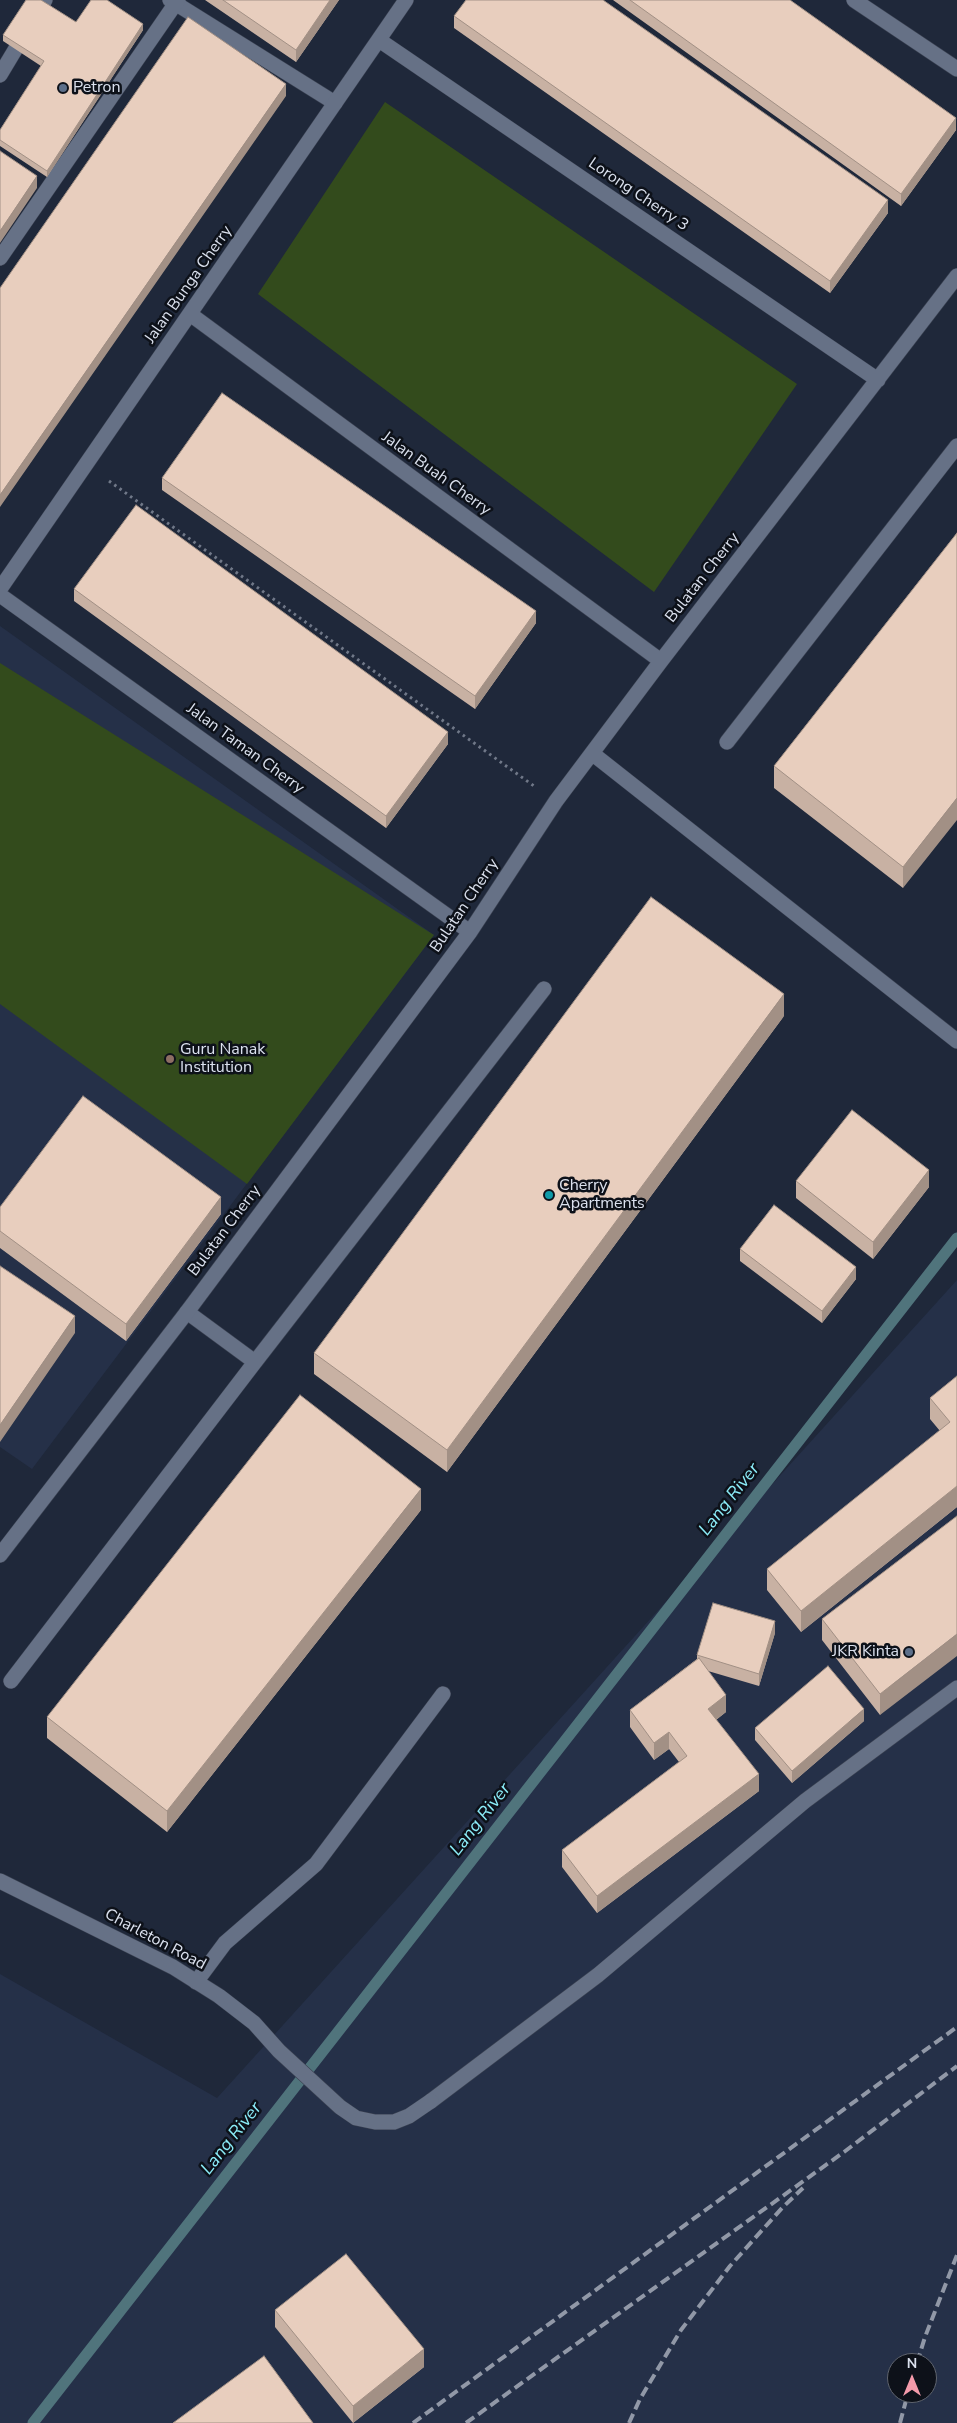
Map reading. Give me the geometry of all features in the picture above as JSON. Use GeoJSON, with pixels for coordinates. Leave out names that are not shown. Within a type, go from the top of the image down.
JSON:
{"type":"FeatureCollection","features":[{"type":"Feature","properties":{"kind":"street"},"geometry":{"type":"LineString","coordinates":[[0,75],[45,0]]}},
{"type":"Feature","properties":{"kind":"street","name":"Jalan Bunga Cherry"},"geometry":{"type":"LineString","coordinates":[[0,589],[406,0]]}},
{"type":"Feature","properties":{"kind":"street"},"geometry":{"type":"LineString","coordinates":[[854,0],[957,70]]}},
{"type":"Feature","properties":{"kind":"street"},"geometry":{"type":"LineString","coordinates":[[0,258],[174,1],[335,104]]}},
{"type":"Feature","properties":{"kind":"street","name":"Lorong Cherry 3"},"geometry":{"type":"LineString","coordinates":[[379,40],[878,380]]}},
{"type":"Feature","properties":{"kind":"street","name":"Bulatan Cherry"},"geometry":{"type":"LineString","coordinates":[[0,1555],[187,1312],[470,932],[556,801],[661,661],[957,276]]}},
{"type":"Feature","properties":{"kind":"street","name":"Jalan Buah Cherry"},"geometry":{"type":"LineString","coordinates":[[190,314],[661,661]]}},
{"type":"Feature","properties":{"kind":"street"},"geometry":{"type":"LineString","coordinates":[[727,742],[957,446]]}},
{"type":"Feature","properties":{"kind":"street","name":"Jalan Taman Cherry"},"geometry":{"type":"LineString","coordinates":[[0,595],[470,932]]}},
{"type":"Feature","properties":{"kind":"street"},"geometry":{"type":"LineString","coordinates":[[593,754],[957,1041]]}},
{"type":"Feature","properties":{"kind":"street"},"geometry":{"type":"LineString","coordinates":[[11,1681],[544,989]]}},
{"type":"Feature","properties":{"kind":"street"},"geometry":{"type":"LineString","coordinates":[[187,1312],[255,1362]]}},
{"type":"Feature","properties":{"kind":"street","name":"Charleton Road"},"geometry":{"type":"LineString","coordinates":[[0,1881],[173,1966],[254,2023],[279,2051],[340,2107],[356,2118],[375,2122],[394,2122],[409,2116],[598,1975],[805,1801],[957,1688]]}},
{"type":"Feature","properties":{"kind":"street"},"geometry":{"type":"LineString","coordinates":[[196,1982],[225,1943],[316,1864],[443,1694]]}},
{"type":"Feature","properties":{"kind":"path"},"geometry":{"type":"LineString","coordinates":[[86,464],[556,801]]}},
{"type":"Feature","properties":{"kind":"shaded area","name":"Guru Nanak Institution"},"geometry":{"type":"Polygon","coordinates":[[[0,626],[434,935],[32,1469],[0,1447],[0,626]]]}},
{"type":"Feature","properties":{"kind":"shaded area"},"geometry":{"type":"Polygon","coordinates":[[[957,1280],[957,2423],[0,2423],[0,1974],[217,2098],[957,1280]]]}},
{"type":"Feature","properties":{"kind":"green space"},"geometry":{"type":"Polygon","coordinates":[[[385,102],[797,384],[654,592],[258,294],[385,102]]]}},
{"type":"Feature","properties":{"kind":"green space","name":"Guru Nanak Institution"},"geometry":{"type":"Polygon","coordinates":[[[0,663],[434,935],[247,1184],[0,1004],[0,663]]]}},
{"type":"Feature","properties":{"kind":"building"},"geometry":{"type":"Polygon","coordinates":[[[26,0],[41,0],[76,22],[91,0],[107,0],[143,24],[47,171],[0,140],[0,130],[44,61],[3,35],[26,0]]]}},
{"type":"Feature","properties":{"kind":"building"},"geometry":{"type":"Polygon","coordinates":[[[223,0],[330,0],[296,50],[223,0]]]}},
{"type":"Feature","properties":{"kind":"building"},"geometry":{"type":"Polygon","coordinates":[[[466,0],[603,0],[888,200],[830,281],[454,16],[466,0]]]}},
{"type":"Feature","properties":{"kind":"building"},"geometry":{"type":"Polygon","coordinates":[[[630,0],[790,0],[956,118],[901,194],[630,0]]]}},
{"type":"Feature","properties":{"kind":"building"},"geometry":{"type":"Polygon","coordinates":[[[188,17],[286,84],[0,495],[0,288],[188,17]]]}},
{"type":"Feature","properties":{"kind":"building"},"geometry":{"type":"Polygon","coordinates":[[[0,151],[37,176],[0,231],[0,151]]]}},
{"type":"Feature","properties":{"kind":"building"},"geometry":{"type":"Polygon","coordinates":[[[222,393],[536,611],[475,696],[162,478],[222,393]]]}},
{"type":"Feature","properties":{"kind":"building"},"geometry":{"type":"Polygon","coordinates":[[[136,505],[448,732],[386,816],[74,589],[136,505]]]}},
{"type":"Feature","properties":{"kind":"building"},"geometry":{"type":"Polygon","coordinates":[[[957,533],[957,798],[903,867],[774,766],[957,533]]]}},
{"type":"Feature","properties":{"kind":"building","name":"Cherry Apartments"},"geometry":{"type":"Polygon","coordinates":[[[651,897],[784,994],[447,1450],[314,1353],[651,897]]]}},
{"type":"Feature","properties":{"kind":"building"},"geometry":{"type":"Polygon","coordinates":[[[83,1096],[221,1197],[126,1324],[0,1231],[0,1207],[83,1096]]]}},
{"type":"Feature","properties":{"kind":"building"},"geometry":{"type":"Polygon","coordinates":[[[852,1110],[929,1170],[873,1242],[796,1181],[852,1110]]]}},
{"type":"Feature","properties":{"kind":"building"},"geometry":{"type":"Polygon","coordinates":[[[774,1205],[856,1267],[822,1311],[740,1249],[774,1205]]]}},
{"type":"Feature","properties":{"kind":"building"},"geometry":{"type":"Polygon","coordinates":[[[0,1266],[75,1316],[0,1425],[0,1266]]]}},
{"type":"Feature","properties":{"kind":"building"},"geometry":{"type":"Polygon","coordinates":[[[957,1376],[957,1486],[801,1611],[767,1569],[950,1422],[930,1398],[957,1376]]]}},
{"type":"Feature","properties":{"kind":"building"},"geometry":{"type":"Polygon","coordinates":[[[300,1395],[421,1489],[167,1811],[47,1717],[300,1395]]]}},
{"type":"Feature","properties":{"kind":"building"},"geometry":{"type":"Polygon","coordinates":[[[957,1516],[957,1634],[880,1694],[822,1619],[957,1516]]]}},
{"type":"Feature","properties":{"kind":"building"},"geometry":{"type":"Polygon","coordinates":[[[713,1603],[775,1621],[759,1674],[697,1655],[713,1603]]]}},
{"type":"Feature","properties":{"kind":"building"},"geometry":{"type":"Polygon","coordinates":[[[699,1658],[726,1695],[708,1709],[759,1774],[597,1896],[562,1850],[687,1756],[669,1732],[654,1743],[630,1710],[699,1658]]]}},
{"type":"Feature","properties":{"kind":"building"},"geometry":{"type":"Polygon","coordinates":[[[828,1666],[864,1709],[792,1771],[755,1728],[828,1666]]]}},
{"type":"Feature","properties":{"kind":"building"},"geometry":{"type":"Polygon","coordinates":[[[346,2254],[424,2349],[353,2406],[275,2310],[346,2254]]]}},
{"type":"Feature","properties":{"kind":"building"},"geometry":{"type":"Polygon","coordinates":[[[264,2356],[313,2423],[173,2423],[264,2356]]]}},
{"type":"Feature","properties":{"kind":"waterway","name":"Lang River"},"geometry":{"type":"LineString","coordinates":[[33,2423],[957,1238]]}},
{"type":"Feature","properties":{"kind":"railway"},"geometry":{"type":"LineString","coordinates":[[413,2423],[957,2027]]}},
{"type":"Feature","properties":{"kind":"railway"},"geometry":{"type":"LineString","coordinates":[[466,2423],[844,2152],[957,2066]]}},
{"type":"Feature","properties":{"kind":"railway"},"geometry":{"type":"LineString","coordinates":[[629,2423],[640,2399],[681,2330],[730,2266],[782,2208],[803,2188]]}},
{"type":"Feature","properties":{"kind":"railway"},"geometry":{"type":"LineString","coordinates":[[920,2353],[957,2255]]}},
{"type":"Feature","properties":{"kind":"railway"},"geometry":{"type":"LineString","coordinates":[[900,2423],[905,2403]]}},
{"type":"Feature","properties":{"kind":"place","name":"Petron"},"geometry":{"type":"Point","coordinates":[63,88]}},
{"type":"Feature","properties":{"kind":"place","name":"Guru Nanak Institution"},"geometry":{"type":"Point","coordinates":[170,1059]}},
{"type":"Feature","properties":{"kind":"place","name":"Cherry Apartments"},"geometry":{"type":"Point","coordinates":[549,1195]}},
{"type":"Feature","properties":{"kind":"place","name":"JKR Kinta"},"geometry":{"type":"Point","coordinates":[909,1652]}}]}
